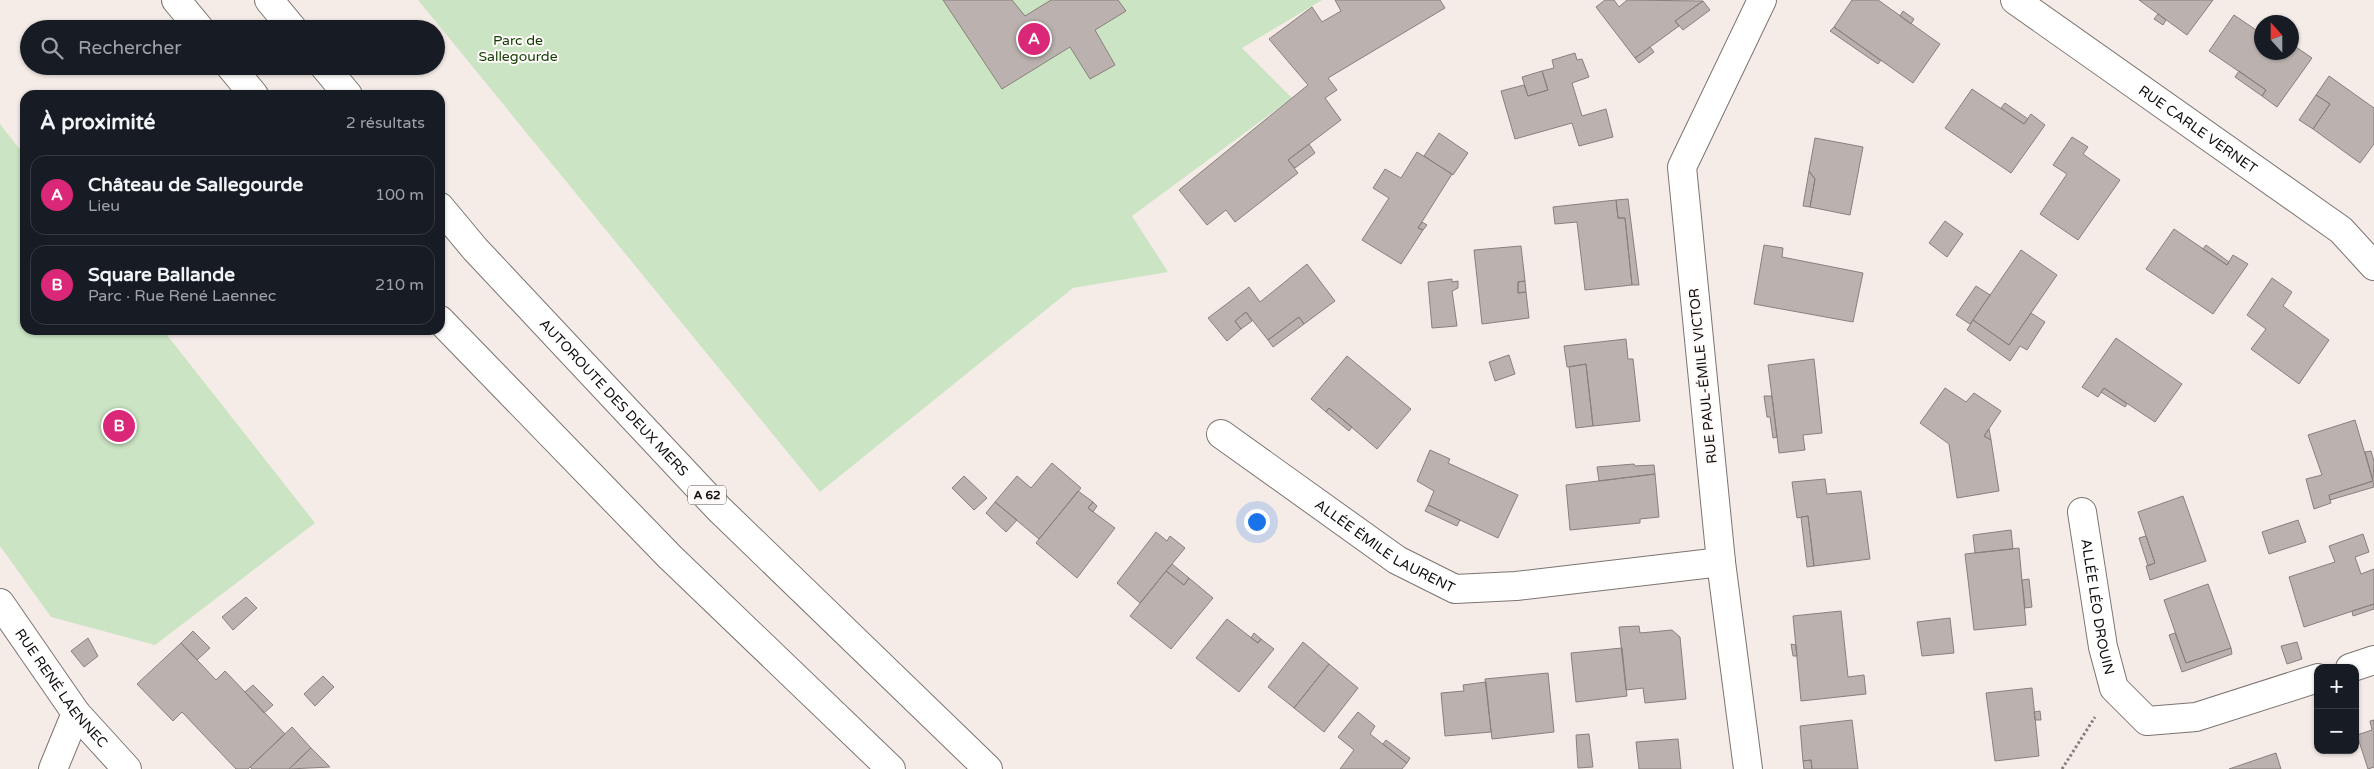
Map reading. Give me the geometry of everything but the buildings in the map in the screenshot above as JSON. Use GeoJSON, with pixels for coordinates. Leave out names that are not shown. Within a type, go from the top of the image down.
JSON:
{"type":"FeatureCollection","features":[{"type":"Feature","properties":{"kind":"main road"},"geometry":{"type":"LineString","coordinates":[[176,0],[193,20]]}},
{"type":"Feature","properties":{"kind":"main road"},"geometry":{"type":"LineString","coordinates":[[269,0],[286,20]]}},
{"type":"Feature","properties":{"kind":"main road","name":"RUE PAUL-ÉMILE VICTOR"},"geometry":{"type":"LineString","coordinates":[[1748,769],[1721,562],[1682,167],[1762,0]]}},
{"type":"Feature","properties":{"kind":"main road","name":"RUE CARLE VERNET"},"geometry":{"type":"LineString","coordinates":[[2015,0],[2341,230],[2374,266]]}},
{"type":"Feature","properties":{"kind":"main road"},"geometry":{"type":"LineString","coordinates":[[237,75],[250,90]]}},
{"type":"Feature","properties":{"kind":"main road"},"geometry":{"type":"LineString","coordinates":[[331,75],[344,90]]}},
{"type":"Feature","properties":{"kind":"main road","name":"AUTOROUTE DES DEUX MERS"},"geometry":{"type":"LineString","coordinates":[[445,213],[474,249],[719,509],[988,769]]}},
{"type":"Feature","properties":{"kind":"main road"},"geometry":{"type":"LineString","coordinates":[[445,325],[670,557],[891,769]]}},
{"type":"Feature","properties":{"kind":"main road","name":"ALLÉE ÉMILE LAURENT"},"geometry":{"type":"LineString","coordinates":[[1221,434],[1397,560],[1455,589],[1516,586],[1721,562]]}},
{"type":"Feature","properties":{"kind":"main road","name":"ALLÉE LÉO DROUIN"},"geometry":{"type":"LineString","coordinates":[[2082,512],[2103,647],[2114,688],[2147,721],[2196,717],[2314,679]]}},
{"type":"Feature","properties":{"kind":"main road","name":"RUE RENÉ LAENNEC"},"geometry":{"type":"LineString","coordinates":[[0,603],[76,713],[127,769]]}},
{"type":"Feature","properties":{"kind":"main road"},"geometry":{"type":"LineString","coordinates":[[2359,665],[2374,660]]}},
{"type":"Feature","properties":{"kind":"main road"},"geometry":{"type":"LineString","coordinates":[[53,769],[76,713]]}},
{"type":"Feature","properties":{"kind":"path"},"geometry":{"type":"LineString","coordinates":[[2062,769],[2114,688]]}},
{"type":"Feature","properties":{"kind":"green space","name":"Parc de Sallegourde"},"geometry":{"type":"Polygon","coordinates":[[[418,0],[1322,0],[1242,48],[1292,98],[1132,216],[1168,272],[1073,288],[820,492],[445,33],[445,20],[434,20],[418,0]]]}},
{"type":"Feature","properties":{"kind":"green space"},"geometry":{"type":"Polygon","coordinates":[[[0,124],[20,150],[20,335],[167,335],[315,523],[155,645],[51,617],[0,546],[0,124]]]}},
{"type":"Feature","properties":{"kind":"place","name":"Château de Sallegourde"},"geometry":{"type":"Point","coordinates":[1034,39]}},
{"type":"Feature","properties":{"kind":"place","name":"Square Ballande"},"geometry":{"type":"Point","coordinates":[119,426]}}]}
